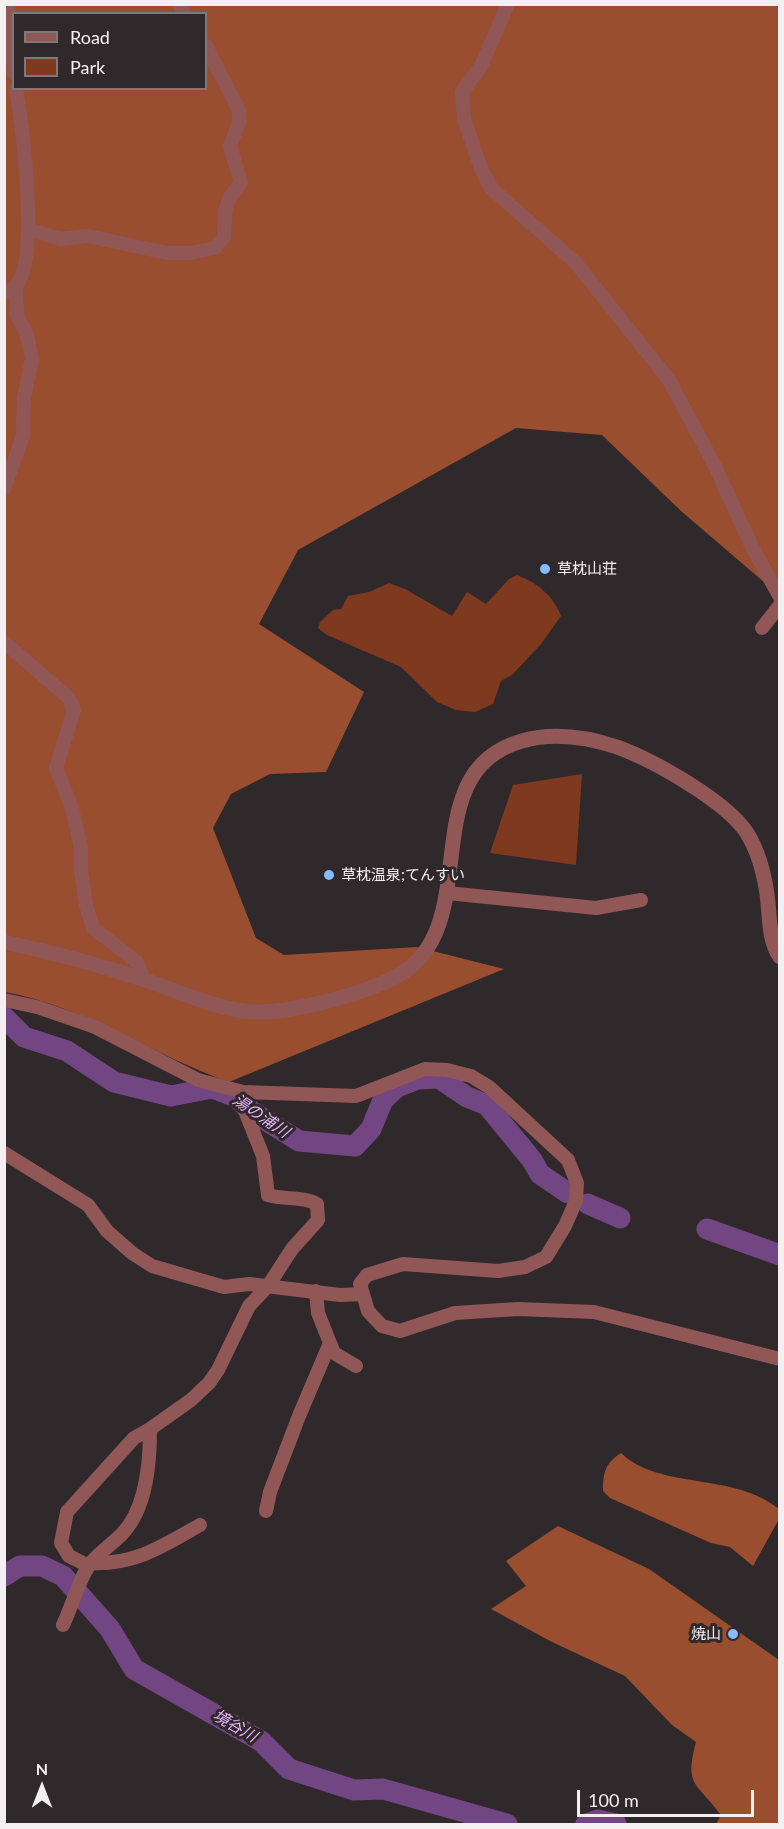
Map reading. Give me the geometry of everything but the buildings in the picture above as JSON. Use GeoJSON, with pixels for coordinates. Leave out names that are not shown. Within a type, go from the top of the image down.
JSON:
{"type":"FeatureCollection","features":[{"type":"Feature","properties":{"kind":"street"},"geometry":{"type":"LineString","coordinates":[[8,4],[12,51]]}},
{"type":"Feature","properties":{"kind":"street"},"geometry":{"type":"LineString","coordinates":[[508,4],[481,66],[462,93],[464,119],[483,171],[492,189],[576,263],[669,380],[715,466],[752,547],[780,597]]}},
{"type":"Feature","properties":{"kind":"street"},"geometry":{"type":"LineString","coordinates":[[28,229],[62,239],[88,236],[166,253],[191,253],[215,248],[224,237],[225,211],[230,197],[242,183],[230,146],[240,123],[239,110],[207,48]]}},
{"type":"Feature","properties":{"kind":"street"},"geometry":{"type":"LineString","coordinates":[[4,489],[23,436],[24,398],[32,359],[27,336],[10,289],[23,271],[28,229],[27,186],[16,90]]}},
{"type":"Feature","properties":{"kind":"street"},"geometry":{"type":"LineString","coordinates":[[762,628],[780,605]]}},
{"type":"Feature","properties":{"kind":"street"},"geometry":{"type":"LineString","coordinates":[[4,642],[69,698],[74,710],[56,768],[72,808],[81,848],[81,871],[86,905],[93,928],[137,962],[144,980]]}},
{"type":"Feature","properties":{"kind":"street"},"geometry":{"type":"LineString","coordinates":[[4,942],[144,980],[193,998],[245,1012],[297,1009],[378,984],[412,966],[424,955],[437,933],[447,893],[460,804],[469,779],[489,758],[510,744],[535,737],[595,740],[630,752],[677,777],[728,813],[746,832],[759,859],[771,931],[780,957]]}},
{"type":"Feature","properties":{"kind":"street"},"geometry":{"type":"LineString","coordinates":[[447,893],[596,908],[641,900]]}},
{"type":"Feature","properties":{"kind":"street"},"geometry":{"type":"LineString","coordinates":[[4,1000],[37,1007],[95,1027],[198,1080],[243,1099],[356,1096],[425,1069],[447,1070],[471,1076],[489,1088],[568,1160],[578,1183],[576,1201],[565,1226],[546,1257],[525,1267],[498,1271],[403,1264],[367,1275],[360,1284],[368,1311],[382,1326],[400,1331],[455,1313],[568,1309],[594,1311],[780,1359]]}},
{"type":"Feature","properties":{"kind":"street"},"geometry":{"type":"LineString","coordinates":[[200,1525],[145,1556],[129,1561],[90,1565],[69,1556],[61,1543],[68,1512],[134,1438],[190,1400],[208,1383],[218,1370],[249,1306],[268,1286],[292,1249],[318,1220],[317,1204],[309,1199],[282,1199],[268,1195],[263,1156],[243,1099]]}},
{"type":"Feature","properties":{"kind":"street"},"geometry":{"type":"LineString","coordinates":[[4,1153],[88,1205],[107,1231],[152,1266],[224,1287],[249,1284],[340,1295],[363,1294]]}},
{"type":"Feature","properties":{"kind":"street"},"geometry":{"type":"LineString","coordinates":[[316,1291],[318,1313],[334,1353],[356,1366]]}},
{"type":"Feature","properties":{"kind":"street"},"geometry":{"type":"LineString","coordinates":[[266,1511],[270,1492],[298,1416],[330,1343]]}},
{"type":"Feature","properties":{"kind":"street"},"geometry":{"type":"LineString","coordinates":[[63,1625],[90,1565],[124,1532],[140,1503],[150,1453],[150,1429]]}},
{"type":"Feature","properties":{"kind":"green space"},"geometry":{"type":"Polygon","coordinates":[[[517,575],[544,591],[554,602],[561,616],[541,644],[512,675],[501,681],[493,704],[475,712],[456,710],[437,702],[401,667],[327,635],[318,628],[320,622],[333,610],[341,609],[348,596],[369,592],[389,583],[405,589],[452,616],[467,592],[486,604],[509,579],[517,575]]]}},
{"type":"Feature","properties":{"kind":"green space"},"geometry":{"type":"Polygon","coordinates":[[[582,774],[576,865],[490,853],[513,785],[582,774]]]}},
{"type":"Feature","properties":{"kind":"shaded area"},"geometry":{"type":"Polygon","coordinates":[[[4,5],[779,5],[779,595],[681,511],[602,435],[516,428],[298,550],[259,624],[364,692],[326,772],[270,774],[231,794],[213,828],[256,938],[284,955],[417,947],[504,969],[229,1082],[173,1059],[91,1020],[34,999],[5,992],[4,5]]]}},
{"type":"Feature","properties":{"kind":"shaded area"},"geometry":{"type":"Polygon","coordinates":[[[621,1453],[637,1465],[655,1472],[741,1490],[761,1497],[779,1509],[779,1519],[753,1566],[730,1547],[711,1543],[610,1498],[603,1491],[604,1474],[611,1461],[621,1453]]]}},
{"type":"Feature","properties":{"kind":"shaded area"},"geometry":{"type":"Polygon","coordinates":[[[558,1526],[649,1569],[779,1660],[779,1824],[716,1824],[721,1815],[699,1789],[692,1776],[691,1768],[696,1742],[672,1725],[625,1676],[552,1642],[491,1609],[526,1586],[506,1561],[558,1526]]]}},
{"type":"Feature","properties":{"kind":"waterway","name":"湯の浦川"},"geometry":{"type":"LineString","coordinates":[[4,1017],[24,1037],[67,1051],[114,1082],[171,1096],[212,1088],[236,1097],[251,1111],[299,1141],[355,1146],[371,1129],[383,1100],[397,1087],[418,1079],[439,1078],[467,1097],[487,1105],[532,1160],[540,1174],[568,1193]]}},
{"type":"Feature","properties":{"kind":"waterway","name":"湯の浦川"},"geometry":{"type":"LineString","coordinates":[[588,1204],[620,1218]]}},
{"type":"Feature","properties":{"kind":"waterway","name":"湯の浦川"},"geometry":{"type":"LineString","coordinates":[[707,1229],[780,1255]]}},
{"type":"Feature","properties":{"kind":"waterway","name":"境谷川"},"geometry":{"type":"LineString","coordinates":[[4,1576],[20,1566],[42,1566],[63,1576],[110,1629],[134,1669],[261,1741],[289,1769],[354,1790],[383,1789],[507,1824]]}},
{"type":"Feature","properties":{"kind":"waterway","name":"境谷川"},"geometry":{"type":"LineString","coordinates":[[586,1824],[598,1820],[616,1824]]}},
{"type":"Feature","properties":{"kind":"place","name":"草枕山荘"},"geometry":{"type":"Point","coordinates":[545,569]}},
{"type":"Feature","properties":{"kind":"place","name":"草枕温泉;てんすい"},"geometry":{"type":"Point","coordinates":[329,875]}},
{"type":"Feature","properties":{"kind":"place","name":"焼山"},"geometry":{"type":"Point","coordinates":[733,1634]}}]}
